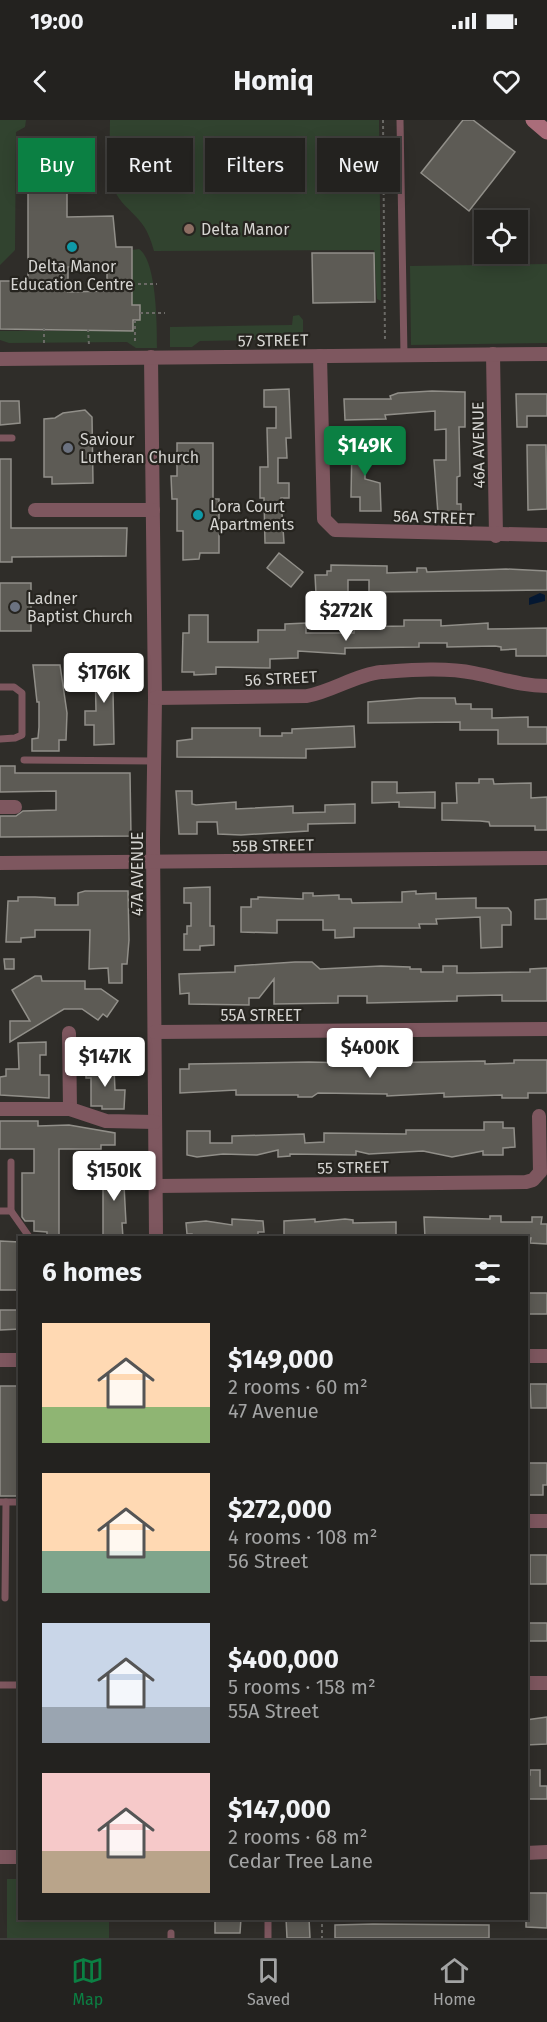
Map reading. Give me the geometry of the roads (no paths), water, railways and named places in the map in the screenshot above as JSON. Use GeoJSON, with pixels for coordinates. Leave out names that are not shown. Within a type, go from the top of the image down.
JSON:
{"type":"FeatureCollection","features":[{"type":"Feature","properties":{"kind":"street"},"geometry":{"type":"LineString","coordinates":[[533,120],[547,132]]}},
{"type":"Feature","properties":{"kind":"street","name":"46A AVENUE"},"geometry":{"type":"LineString","coordinates":[[493,354],[496,536]]}},
{"type":"Feature","properties":{"kind":"street","name":"57 STREET"},"geometry":{"type":"LineString","coordinates":[[0,359],[547,354]]}},
{"type":"Feature","properties":{"kind":"street","name":"56A STREET"},"geometry":{"type":"LineString","coordinates":[[320,356],[324,519],[335,530],[496,536],[547,535]]}},
{"type":"Feature","properties":{"kind":"street","name":"47A AVENUE"},"geometry":{"type":"LineString","coordinates":[[151,357],[155,698],[153,863],[156,1236]]}},
{"type":"Feature","properties":{"kind":"street"},"geometry":{"type":"LineString","coordinates":[[34,510],[153,510]]}},
{"type":"Feature","properties":{"kind":"street","name":"56 STREET"},"geometry":{"type":"LineString","coordinates":[[155,698],[307,696],[331,691],[364,675],[383,672],[464,671],[519,685],[547,686]]}},
{"type":"Feature","properties":{"kind":"street"},"geometry":{"type":"LineString","coordinates":[[0,807],[15,807]]}},
{"type":"Feature","properties":{"kind":"street","name":"55B STREET"},"geometry":{"type":"LineString","coordinates":[[0,863],[547,858]]}},
{"type":"Feature","properties":{"kind":"street","name":"55A STREET"},"geometry":{"type":"LineString","coordinates":[[155,1032],[547,1029]]}},
{"type":"Feature","properties":{"kind":"street"},"geometry":{"type":"LineString","coordinates":[[69,1033],[70,1109]]}},
{"type":"Feature","properties":{"kind":"street"},"geometry":{"type":"LineString","coordinates":[[0,1108],[70,1109],[106,1120],[155,1122]]}},
{"type":"Feature","properties":{"kind":"street"},"geometry":{"type":"LineString","coordinates":[[539,1116],[543,1173]]}},
{"type":"Feature","properties":{"kind":"street","name":"55 STREET"},"geometry":{"type":"LineString","coordinates":[[156,1186],[526,1182],[543,1173]]}},
{"type":"Feature","properties":{"kind":"street"},"geometry":{"type":"LineString","coordinates":[[528,1356],[547,1356]]}},
{"type":"Feature","properties":{"kind":"street"},"geometry":{"type":"LineString","coordinates":[[0,1360],[18,1360]]}},
{"type":"Feature","properties":{"kind":"street"},"geometry":{"type":"LineString","coordinates":[[528,1521],[547,1521]]}},
{"type":"Feature","properties":{"kind":"street"},"geometry":{"type":"LineString","coordinates":[[528,1683],[547,1683]]}},
{"type":"Feature","properties":{"kind":"street"},"geometry":{"type":"LineString","coordinates":[[528,1853],[547,1852]]}},
{"type":"Feature","properties":{"kind":"street"},"geometry":{"type":"LineString","coordinates":[[0,1857],[18,1857]]}},
{"type":"Feature","properties":{"kind":"lane"},"geometry":{"type":"LineString","coordinates":[[400,120],[404,355]]}},
{"type":"Feature","properties":{"kind":"lane"},"geometry":{"type":"LineString","coordinates":[[0,438],[12,438]]}},
{"type":"Feature","properties":{"kind":"lane"},"geometry":{"type":"LineString","coordinates":[[0,687],[14,687],[22,693],[22,735],[0,739]]}},
{"type":"Feature","properties":{"kind":"lane"},"geometry":{"type":"LineString","coordinates":[[24,759],[154,761]]}},
{"type":"Feature","properties":{"kind":"lane"},"geometry":{"type":"LineString","coordinates":[[11,1162],[11,1211],[29,1236]]}},
{"type":"Feature","properties":{"kind":"lane"},"geometry":{"type":"LineString","coordinates":[[0,1211],[11,1211]]}},
{"type":"Feature","properties":{"kind":"lane"},"geometry":{"type":"LineString","coordinates":[[3,1502],[5,1598]]}},
{"type":"Feature","properties":{"kind":"lane"},"geometry":{"type":"LineString","coordinates":[[0,1685],[18,1685]]}},
{"type":"Feature","properties":{"kind":"lane"},"geometry":{"type":"LineString","coordinates":[[267,1920],[268,1938]]}},
{"type":"Feature","properties":{"kind":"water"},"geometry":{"type":"Polygon","coordinates":[[[540,593],[545,595],[545,601],[529,605],[529,598],[540,593]]]}},
{"type":"Feature","properties":{"kind":"place","name":"Delta Manor"},"geometry":{"type":"Point","coordinates":[189,229]}},
{"type":"Feature","properties":{"kind":"place","name":"Delta Manor Education Centre"},"geometry":{"type":"Point","coordinates":[72,247]}},
{"type":"Feature","properties":{"kind":"place","name":"Saviour Lutheran Church"},"geometry":{"type":"Point","coordinates":[68,448]}},
{"type":"Feature","properties":{"kind":"place","name":"Lora Court Apartments"},"geometry":{"type":"Point","coordinates":[198,515]}},
{"type":"Feature","properties":{"kind":"place","name":"Ladner Baptist Church"},"geometry":{"type":"Point","coordinates":[15,607]}}]}
